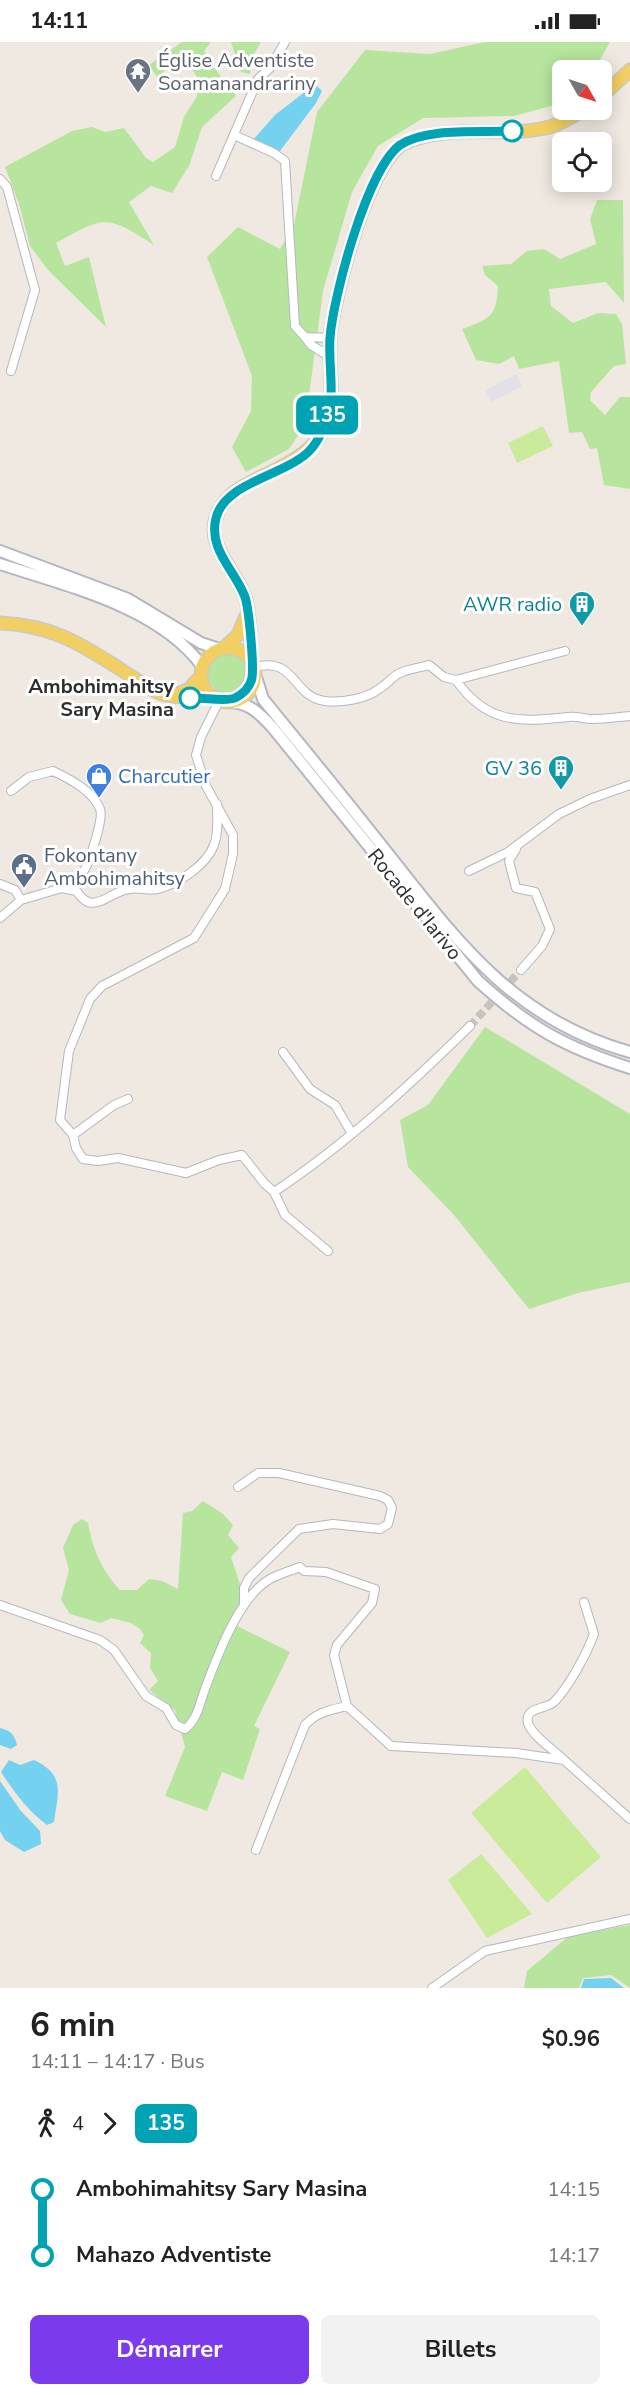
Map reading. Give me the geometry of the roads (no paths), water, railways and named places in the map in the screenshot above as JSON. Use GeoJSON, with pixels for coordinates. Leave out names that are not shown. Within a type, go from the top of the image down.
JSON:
{"type":"FeatureCollection","features":[{"type":"Feature","properties":{"kind":"main road"},"geometry":{"type":"LineString","coordinates":[[612,87],[630,70]]}},
{"type":"Feature","properties":{"kind":"main road"},"geometry":{"type":"LineString","coordinates":[[0,623],[30,624],[80,643],[150,688],[172,696],[221,700],[233,699],[246,690],[254,667],[248,612],[242,590],[216,545],[216,519],[219,509],[230,496],[312,449],[325,426],[331,402],[330,338],[334,306],[366,199],[382,165],[400,145],[420,136],[546,128],[563,120]]}},
{"type":"Feature","properties":{"kind":"main road"},"geometry":{"type":"LineString","coordinates":[[0,552],[128,598],[201,643],[243,651],[254,667],[248,694],[221,700],[206,691],[201,671],[191,652],[178,641],[123,608],[89,593],[0,564]]}},
{"type":"Feature","properties":{"kind":"main road"},"geometry":{"type":"LineString","coordinates":[[172,696],[189,689],[208,656],[238,635],[248,612]]}},
{"type":"Feature","properties":{"kind":"main road","name":"Rocade d'Iarivo"},"geometry":{"type":"LineString","coordinates":[[254,667],[263,699],[426,902],[479,964],[529,1006],[564,1025],[630,1052]]}},
{"type":"Feature","properties":{"kind":"main road","name":"Rocade d'Iarivo"},"geometry":{"type":"LineString","coordinates":[[221,700],[243,704],[255,710],[273,728],[478,981],[515,1014],[552,1037],[595,1057],[630,1068]]}},
{"type":"Feature","properties":{"kind":"street"},"geometry":{"type":"LineString","coordinates":[[216,176],[258,79],[270,68],[285,42]]}},
{"type":"Feature","properties":{"kind":"street"},"geometry":{"type":"LineString","coordinates":[[234,135],[274,153],[285,161],[295,326],[311,345],[330,357]]}},
{"type":"Feature","properties":{"kind":"street"},"geometry":{"type":"LineString","coordinates":[[0,179],[7,187],[35,290],[11,371]]}},
{"type":"Feature","properties":{"kind":"street"},"geometry":{"type":"LineString","coordinates":[[305,337],[330,338]]}},
{"type":"Feature","properties":{"kind":"street"},"geometry":{"type":"LineString","coordinates":[[254,667],[266,664],[281,666],[308,694],[324,701],[355,699],[377,691],[399,674],[429,665],[444,677],[456,680],[565,651]]}},
{"type":"Feature","properties":{"kind":"street"},"geometry":{"type":"LineString","coordinates":[[456,680],[467,696],[491,712],[515,720],[543,722],[571,717],[592,719],[630,716]]}},
{"type":"Feature","properties":{"kind":"street"},"geometry":{"type":"LineString","coordinates":[[221,700],[201,737],[196,755],[206,786],[233,835],[233,854],[225,889],[194,938],[102,986],[90,999],[69,1051],[60,1120],[73,1135],[82,1159],[98,1161],[118,1158],[186,1173],[219,1160],[242,1155],[274,1192],[285,1215],[328,1251]]}},
{"type":"Feature","properties":{"kind":"street"},"geometry":{"type":"LineString","coordinates":[[11,791],[29,777],[53,771],[73,780],[96,802],[101,813],[100,821],[84,869],[72,883],[76,891],[86,900],[100,903],[129,889],[159,888],[181,878],[205,859],[214,848],[218,833],[217,803]]}},
{"type":"Feature","properties":{"kind":"street"},"geometry":{"type":"LineString","coordinates":[[469,870],[520,843],[560,814],[590,799],[630,785]]}},
{"type":"Feature","properties":{"kind":"street"},"geometry":{"type":"LineString","coordinates":[[520,843],[509,859],[516,888],[521,891],[536,892],[550,929],[542,946],[521,970]]}},
{"type":"Feature","properties":{"kind":"street"},"geometry":{"type":"LineString","coordinates":[[0,885],[15,890],[21,900]]}},
{"type":"Feature","properties":{"kind":"street"},"geometry":{"type":"LineString","coordinates":[[0,918],[21,900],[62,888],[76,891]]}},
{"type":"Feature","properties":{"kind":"street"},"geometry":{"type":"LineString","coordinates":[[274,1192],[300,1174],[401,1090],[470,1026]]}},
{"type":"Feature","properties":{"kind":"street"},"geometry":{"type":"LineString","coordinates":[[283,1052],[310,1089],[335,1105],[351,1132]]}},
{"type":"Feature","properties":{"kind":"street"},"geometry":{"type":"LineString","coordinates":[[73,1135],[114,1105],[128,1099]]}},
{"type":"Feature","properties":{"kind":"street"},"geometry":{"type":"LineString","coordinates":[[238,1488],[258,1473],[289,1474],[380,1496],[387,1500],[392,1508],[388,1524],[380,1529],[333,1524],[299,1529],[249,1578],[244,1588],[244,1605]]}},
{"type":"Feature","properties":{"kind":"street"},"geometry":{"type":"LineString","coordinates":[[0,1605],[100,1640],[114,1650],[146,1696],[166,1708],[180,1730],[185,1729],[193,1720],[217,1659],[244,1605],[269,1580],[300,1567],[304,1571],[326,1572],[375,1589],[372,1603],[337,1645],[334,1655],[347,1706],[391,1746],[496,1752],[564,1760]]}},
{"type":"Feature","properties":{"kind":"street"},"geometry":{"type":"LineString","coordinates":[[584,1602],[594,1634],[590,1645],[554,1703],[532,1712],[528,1717],[528,1724],[564,1760],[630,1819]]}},
{"type":"Feature","properties":{"kind":"street"},"geometry":{"type":"LineString","coordinates":[[256,1851],[305,1725],[312,1717],[347,1706]]}},
{"type":"Feature","properties":{"kind":"street"},"geometry":{"type":"LineString","coordinates":[[432,1988],[485,1951],[630,1918]]}},
{"type":"Feature","properties":{"kind":"water"},"geometry":{"type":"Polygon","coordinates":[[[315,84],[322,91],[316,103],[280,151],[253,140],[275,115],[315,84]]]}},
{"type":"Feature","properties":{"kind":"water"},"geometry":{"type":"Polygon","coordinates":[[[0,1728],[12,1734],[17,1745],[11,1749],[0,1745],[0,1728]]]}},
{"type":"Feature","properties":{"kind":"water"},"geometry":{"type":"Polygon","coordinates":[[[9,1760],[20,1765],[34,1760],[51,1772],[58,1794],[54,1822],[47,1825],[40,1820],[11,1787],[1,1772],[9,1760]]]}},
{"type":"Feature","properties":{"kind":"water"},"geometry":{"type":"Polygon","coordinates":[[[0,1781],[21,1811],[40,1831],[41,1844],[24,1852],[5,1840],[0,1831],[0,1781]]]}},
{"type":"Feature","properties":{"kind":"water"},"geometry":{"type":"Polygon","coordinates":[[[611,1978],[624,1988],[581,1988],[584,1979],[611,1978]]]}},
{"type":"Feature","properties":{"kind":"tunnel"},"geometry":{"type":"LineString","coordinates":[[470,1026],[521,970]]}},
{"type":"Feature","properties":{"kind":"place","name":"Église Adventiste Soamanandrariny"},"geometry":{"type":"Point","coordinates":[138,94]}},
{"type":"Feature","properties":{"kind":"place","name":"AWR radio"},"geometry":{"type":"Point","coordinates":[582,627]}},
{"type":"Feature","properties":{"kind":"place","name":"Ambohimahitsy Sary Masina"},"geometry":{"type":"Point","coordinates":[190,698]}},
{"type":"Feature","properties":{"kind":"place","name":"GV 36"},"geometry":{"type":"Point","coordinates":[561,791]}},
{"type":"Feature","properties":{"kind":"place","name":"Charcutier"},"geometry":{"type":"Point","coordinates":[99,799]}},
{"type":"Feature","properties":{"kind":"place","name":"Fokontany Ambohimahitsy"},"geometry":{"type":"Point","coordinates":[24,889]}}]}
